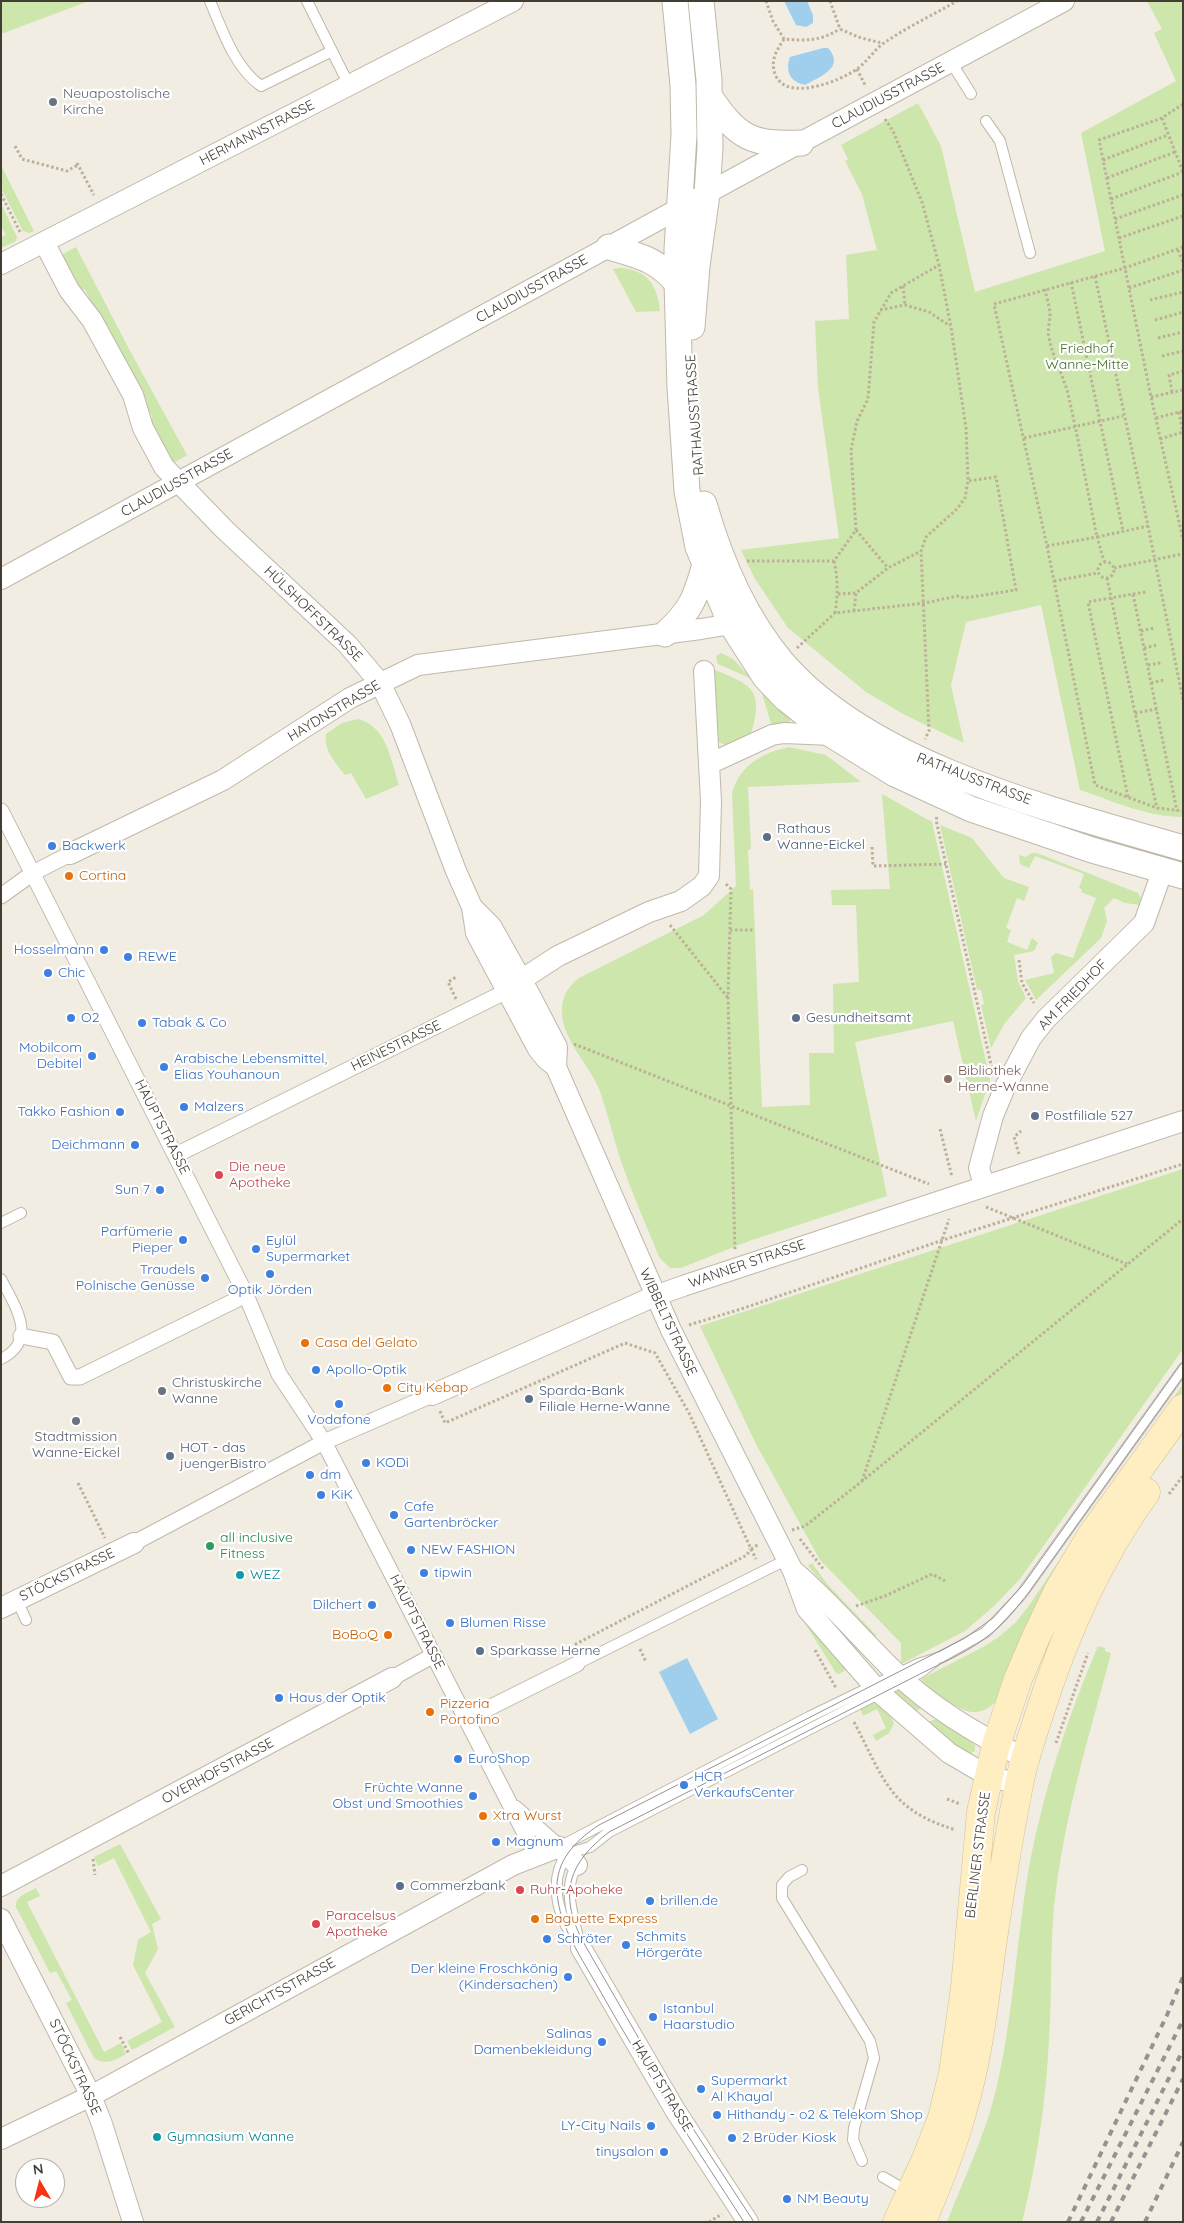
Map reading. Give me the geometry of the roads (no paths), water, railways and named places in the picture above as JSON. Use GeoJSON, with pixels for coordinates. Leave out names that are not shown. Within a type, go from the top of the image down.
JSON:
{"type":"FeatureCollection","features":[{"type":"Feature","properties":{"kind":"main road","name":"BERLINER STRASSE"},"geometry":{"type":"LineString","coordinates":[[897,2222],[912,2194],[942,2118],[954,2073],[965,1987],[981,1812],[996,1745],[1018,1679],[1058,1592],[1091,1536],[1183,1408]]}},
{"type":"Feature","properties":{"kind":"main road","name":"BERLINER STRASSE"},"geometry":{"type":"LineString","coordinates":[[922,2222],[946,2163],[964,2108],[977,2045],[1001,1884],[1022,1771],[1051,1675],[1085,1597],[1129,1516],[1183,1440]]}},
{"type":"Feature","properties":{"kind":"street","name":"HERMANNSTRASSE"},"geometry":{"type":"LineString","coordinates":[[1,264],[513,1]]}},
{"type":"Feature","properties":{"kind":"street","name":"RATHAUSSTRASSE"},"geometry":{"type":"LineString","coordinates":[[675,1],[683,84],[684,135],[677,249],[679,378],[687,491],[698,548],[714,563]]}},
{"type":"Feature","properties":{"kind":"street","name":"RATHAUSSTRASSE"},"geometry":{"type":"LineString","coordinates":[[701,1],[710,97],[710,148],[707,194],[696,266],[690,359],[692,412],[698,475],[712,530],[714,563],[765,677],[792,704],[832,735],[895,774],[944,799],[1092,850],[1173,872]]}},
{"type":"Feature","properties":{"kind":"street","name":"CLAUDIUSSTRASSE"},"geometry":{"type":"LineString","coordinates":[[1,579],[680,208],[1064,1]]}},
{"type":"Feature","properties":{"kind":"street"},"geometry":{"type":"LineString","coordinates":[[710,97],[726,121],[737,131],[753,140],[775,144],[801,143]]}},
{"type":"Feature","properties":{"kind":"street","name":"HÜLSHOFFSTRASSE"},"geometry":{"type":"LineString","coordinates":[[37,246],[92,320],[133,396],[143,428],[164,467],[225,530],[348,645],[380,683],[400,724],[456,871],[472,907],[476,933],[514,985]]}},
{"type":"Feature","properties":{"kind":"street"},"geometry":{"type":"LineString","coordinates":[[609,247],[632,252],[650,260],[660,266],[677,283]]}},
{"type":"Feature","properties":{"kind":"street"},"geometry":{"type":"LineString","coordinates":[[665,634],[682,620],[714,563]]}},
{"type":"Feature","properties":{"kind":"street","name":"RATHAUSSTRASSE"},"geometry":{"type":"LineString","coordinates":[[740,620],[818,696],[863,728],[916,758],[962,778],[1027,801],[1111,828],[1183,848]]}},
{"type":"Feature","properties":{"kind":"street","name":"HAYDNSTRASSE"},"geometry":{"type":"LineString","coordinates":[[1,896],[34,873],[70,854],[223,780],[343,702],[418,666],[433,662],[665,634],[740,620]]}},
{"type":"Feature","properties":{"kind":"street"},"geometry":{"type":"LineString","coordinates":[[704,671],[709,764]]}},
{"type":"Feature","properties":{"kind":"street","name":"RATHAUSSTRASSE"},"geometry":{"type":"LineString","coordinates":[[709,764],[772,735],[784,733],[832,735]]}},
{"type":"Feature","properties":{"kind":"street","name":"HEINESTRASSE"},"geometry":{"type":"LineString","coordinates":[[176,1155],[463,1012],[514,985],[558,956],[655,910],[692,895],[709,876],[711,801],[709,764]]}},
{"type":"Feature","properties":{"kind":"street"},"geometry":{"type":"LineString","coordinates":[[1017,825],[1027,801]]}},
{"type":"Feature","properties":{"kind":"street","name":"HAUPTSTRASSE"},"geometry":{"type":"LineString","coordinates":[[1,812],[34,873],[246,1295],[278,1374],[324,1442],[536,1855]]}},
{"type":"Feature","properties":{"kind":"street"},"geometry":{"type":"LineString","coordinates":[[1156,840],[1183,836]]}},
{"type":"Feature","properties":{"kind":"street","name":"AM FRIEDHOF"},"geometry":{"type":"LineString","coordinates":[[984,1185],[978,1168],[993,1116],[1004,1087],[1031,1038],[1046,1019],[1144,923],[1173,872]]}},
{"type":"Feature","properties":{"kind":"street","name":"WIBBELTSTRASSE"},"geometry":{"type":"LineString","coordinates":[[514,985],[538,1049],[546,1060],[556,1057],[655,1296],[790,1566],[807,1609],[877,1689],[914,1724],[949,1753],[988,1776],[1022,1771]]}},
{"type":"Feature","properties":{"kind":"street","name":"WANNER STRASSE"},"geometry":{"type":"LineString","coordinates":[[324,1442],[655,1296],[954,1187],[984,1185],[1183,1121]]}},
{"type":"Feature","properties":{"kind":"street"},"geometry":{"type":"LineString","coordinates":[[21,1336],[53,1342],[71,1378],[80,1377],[246,1295]]}},
{"type":"Feature","properties":{"kind":"street"},"geometry":{"type":"LineString","coordinates":[[134,1543],[324,1442]]}},
{"type":"Feature","properties":{"kind":"street","name":"STÖCKSTRASSE"},"geometry":{"type":"LineString","coordinates":[[9,1604],[134,1543]]}},
{"type":"Feature","properties":{"kind":"street","name":"WIBBELTSTRASSE"},"geometry":{"type":"LineString","coordinates":[[790,1566],[824,1597],[901,1677],[944,1711],[996,1745],[1022,1771]]}},
{"type":"Feature","properties":{"kind":"street","name":"OVERHOFSTRASSE"},"geometry":{"type":"LineString","coordinates":[[1,1886],[434,1655]]}},
{"type":"Feature","properties":{"kind":"street"},"geometry":{"type":"LineString","coordinates":[[467,1719],[577,1664]]}},
{"type":"Feature","properties":{"kind":"street","name":"HAUPTSTRASSE"},"geometry":{"type":"LineString","coordinates":[[508,1802],[567,1855]]}},
{"type":"Feature","properties":{"kind":"street","name":"GERICHTSSTRASSE"},"geometry":{"type":"LineString","coordinates":[[1,2139],[91,2096],[513,1865],[536,1855],[567,1855]]}},
{"type":"Feature","properties":{"kind":"street","name":"STÖCKSTRASSE"},"geometry":{"type":"LineString","coordinates":[[1,1919],[91,2096],[102,2124],[132,2222]]}},
{"type":"Feature","properties":{"kind":"street","name":"HAUPTSTRASSE"},"geometry":{"type":"LineString","coordinates":[[581,1948],[675,2110],[748,2222]]}},
{"type":"Feature","properties":{"kind":"lane"},"geometry":{"type":"LineString","coordinates":[[210,1],[236,58],[250,79],[261,86],[332,51]]}},
{"type":"Feature","properties":{"kind":"lane"},"geometry":{"type":"LineString","coordinates":[[307,1],[349,85]]}},
{"type":"Feature","properties":{"kind":"lane"},"geometry":{"type":"LineString","coordinates":[[951,62],[971,94]]}},
{"type":"Feature","properties":{"kind":"lane"},"geometry":{"type":"LineString","coordinates":[[986,121],[1000,141],[1030,253]]}},
{"type":"Feature","properties":{"kind":"lane"},"geometry":{"type":"LineString","coordinates":[[1,1224],[21,1213]]}},
{"type":"Feature","properties":{"kind":"lane"},"geometry":{"type":"LineString","coordinates":[[1,1279],[23,1327],[17,1346],[9,1355],[1,1359]]}},
{"type":"Feature","properties":{"kind":"lane"},"geometry":{"type":"LineString","coordinates":[[567,1855],[599,1826],[901,1677],[921,1672],[941,1657],[986,1632],[1021,1595],[1183,1369]]}},
{"type":"Feature","properties":{"kind":"lane"},"geometry":{"type":"LineString","coordinates":[[577,1664],[790,1566]]}},
{"type":"Feature","properties":{"kind":"lane"},"geometry":{"type":"LineString","coordinates":[[9,1604],[26,1620]]}},
{"type":"Feature","properties":{"kind":"lane"},"geometry":{"type":"LineString","coordinates":[[567,1855],[590,1847],[609,1832],[848,1710],[877,1689]]}},
{"type":"Feature","properties":{"kind":"lane","name":"HAUPTSTRASSE"},"geometry":{"type":"LineString","coordinates":[[581,1948],[571,1936],[559,1907],[557,1879],[567,1855],[590,1847]]}},
{"type":"Feature","properties":{"kind":"lane","name":"HAUPTSTRASSE"},"geometry":{"type":"LineString","coordinates":[[567,1855],[571,1884],[569,1897],[571,1914],[581,1948]]}},
{"type":"Feature","properties":{"kind":"lane"},"geometry":{"type":"LineString","coordinates":[[802,1870],[789,1877],[782,1885],[782,1898],[870,2041],[874,2051],[874,2058],[854,2128],[853,2140],[862,2161]]}},
{"type":"Feature","properties":{"kind":"lane"},"geometry":{"type":"LineString","coordinates":[[883,2177],[912,2194]]}},
{"type":"Feature","properties":{"kind":"water"},"geometry":{"type":"Polygon","coordinates":[[[784,1],[807,1],[813,15],[813,23],[806,27],[796,25],[784,1]]]}},
{"type":"Feature","properties":{"kind":"water"},"geometry":{"type":"Polygon","coordinates":[[[828,48],[833,55],[834,61],[828,71],[805,85],[792,79],[788,67],[790,57],[828,48]]]}},
{"type":"Feature","properties":{"kind":"water"},"geometry":{"type":"Polygon","coordinates":[[[687,1658],[718,1719],[690,1734],[659,1672],[687,1658]]]}},
{"type":"Feature","properties":{"kind":"tram line"},"geometry":{"type":"LineString","coordinates":[[744,2222],[651,2078],[573,1943],[562,1918],[557,1892],[557,1881],[563,1861],[575,1845],[599,1825],[965,1638],[993,1618],[1022,1586],[1183,1361]]}},
{"type":"Feature","properties":{"kind":"tram line"},"geometry":{"type":"LineString","coordinates":[[754,2222],[675,2101],[582,1940],[571,1908],[571,1880],[576,1868],[584,1856],[609,1832],[959,1655],[998,1628],[1029,1592],[1183,1377]]}},
{"type":"Feature","properties":{"kind":"railway"},"geometry":{"type":"LineString","coordinates":[[1068,2222],[1167,2015],[1183,1977]]}},
{"type":"Feature","properties":{"kind":"railway"},"geometry":{"type":"LineString","coordinates":[[1081,2222],[1183,2020]]}},
{"type":"Feature","properties":{"kind":"railway"},"geometry":{"type":"LineString","coordinates":[[1097,2222],[1183,2050]]}},
{"type":"Feature","properties":{"kind":"railway"},"geometry":{"type":"LineString","coordinates":[[1111,2222],[1183,2079]]}},
{"type":"Feature","properties":{"kind":"railway"},"geometry":{"type":"LineString","coordinates":[[1145,2222],[1183,2142]]}},
{"type":"Feature","properties":{"kind":"place","name":"Neuapostolische Kirche"},"geometry":{"type":"Point","coordinates":[53,102]}},
{"type":"Feature","properties":{"kind":"place","name":"Rathaus Wanne-Eickel"},"geometry":{"type":"Point","coordinates":[767,837]}},
{"type":"Feature","properties":{"kind":"place","name":"Backwerk"},"geometry":{"type":"Point","coordinates":[52,846]}},
{"type":"Feature","properties":{"kind":"place","name":"Cortina"},"geometry":{"type":"Point","coordinates":[69,876]}},
{"type":"Feature","properties":{"kind":"place","name":"Hosselmann"},"geometry":{"type":"Point","coordinates":[104,950]}},
{"type":"Feature","properties":{"kind":"place","name":"REWE"},"geometry":{"type":"Point","coordinates":[128,957]}},
{"type":"Feature","properties":{"kind":"place","name":"Chic"},"geometry":{"type":"Point","coordinates":[48,973]}},
{"type":"Feature","properties":{"kind":"place","name":"O2"},"geometry":{"type":"Point","coordinates":[71,1018]}},
{"type":"Feature","properties":{"kind":"place","name":"Gesundheitsamt"},"geometry":{"type":"Point","coordinates":[796,1018]}},
{"type":"Feature","properties":{"kind":"place","name":"Tabak & Co"},"geometry":{"type":"Point","coordinates":[142,1023]}},
{"type":"Feature","properties":{"kind":"place","name":"Mobilcom Debitel"},"geometry":{"type":"Point","coordinates":[92,1056]}},
{"type":"Feature","properties":{"kind":"place","name":"Arabische Lebensmittel, Elias Youhanoun"},"geometry":{"type":"Point","coordinates":[164,1067]}},
{"type":"Feature","properties":{"kind":"place","name":"Bibliothek Herne-Wanne"},"geometry":{"type":"Point","coordinates":[948,1079]}},
{"type":"Feature","properties":{"kind":"place","name":"Malzers"},"geometry":{"type":"Point","coordinates":[184,1107]}},
{"type":"Feature","properties":{"kind":"place","name":"Takko Fashion"},"geometry":{"type":"Point","coordinates":[120,1112]}},
{"type":"Feature","properties":{"kind":"place","name":"Postfiliale 527"},"geometry":{"type":"Point","coordinates":[1035,1116]}},
{"type":"Feature","properties":{"kind":"place","name":"Deichmann"},"geometry":{"type":"Point","coordinates":[135,1145]}},
{"type":"Feature","properties":{"kind":"place","name":"Die neue Apotheke"},"geometry":{"type":"Point","coordinates":[219,1175]}},
{"type":"Feature","properties":{"kind":"place","name":"Sun 7"},"geometry":{"type":"Point","coordinates":[160,1190]}},
{"type":"Feature","properties":{"kind":"place","name":"Parfümerie Pieper"},"geometry":{"type":"Point","coordinates":[183,1240]}},
{"type":"Feature","properties":{"kind":"place","name":"Eylül Supermarket"},"geometry":{"type":"Point","coordinates":[256,1249]}},
{"type":"Feature","properties":{"kind":"place","name":"Optik Jörden"},"geometry":{"type":"Point","coordinates":[270,1274]}},
{"type":"Feature","properties":{"kind":"place","name":"Traudels Polnische Genüsse"},"geometry":{"type":"Point","coordinates":[205,1278]}},
{"type":"Feature","properties":{"kind":"place","name":"Casa del Gelato"},"geometry":{"type":"Point","coordinates":[305,1343]}},
{"type":"Feature","properties":{"kind":"place","name":"Apollo-Optik"},"geometry":{"type":"Point","coordinates":[316,1370]}},
{"type":"Feature","properties":{"kind":"place","name":"City Kebap"},"geometry":{"type":"Point","coordinates":[387,1388]}},
{"type":"Feature","properties":{"kind":"place","name":"Christuskirche Wanne"},"geometry":{"type":"Point","coordinates":[162,1391]}},
{"type":"Feature","properties":{"kind":"place","name":"Sparda-Bank Filiale Herne-Wanne"},"geometry":{"type":"Point","coordinates":[529,1399]}},
{"type":"Feature","properties":{"kind":"place","name":"Vodafone"},"geometry":{"type":"Point","coordinates":[339,1404]}},
{"type":"Feature","properties":{"kind":"place","name":"Stadtmission Wanne-Eickel"},"geometry":{"type":"Point","coordinates":[76,1421]}},
{"type":"Feature","properties":{"kind":"place","name":"HOT - das juengerBistro"},"geometry":{"type":"Point","coordinates":[170,1456]}},
{"type":"Feature","properties":{"kind":"place","name":"KODi"},"geometry":{"type":"Point","coordinates":[366,1463]}},
{"type":"Feature","properties":{"kind":"place","name":"dm"},"geometry":{"type":"Point","coordinates":[310,1475]}},
{"type":"Feature","properties":{"kind":"place","name":"KiK"},"geometry":{"type":"Point","coordinates":[321,1495]}},
{"type":"Feature","properties":{"kind":"place","name":"Cafe Gartenbröcker"},"geometry":{"type":"Point","coordinates":[394,1515]}},
{"type":"Feature","properties":{"kind":"place","name":"all inclusive Fitness"},"geometry":{"type":"Point","coordinates":[210,1546]}},
{"type":"Feature","properties":{"kind":"place","name":"NEW FASHION"},"geometry":{"type":"Point","coordinates":[411,1550]}},
{"type":"Feature","properties":{"kind":"place","name":"tipwin"},"geometry":{"type":"Point","coordinates":[424,1573]}},
{"type":"Feature","properties":{"kind":"place","name":"WEZ"},"geometry":{"type":"Point","coordinates":[240,1575]}},
{"type":"Feature","properties":{"kind":"place","name":"Dilchert"},"geometry":{"type":"Point","coordinates":[372,1605]}},
{"type":"Feature","properties":{"kind":"place","name":"Blumen Risse"},"geometry":{"type":"Point","coordinates":[450,1623]}},
{"type":"Feature","properties":{"kind":"place","name":"BoBoQ"},"geometry":{"type":"Point","coordinates":[388,1635]}},
{"type":"Feature","properties":{"kind":"place","name":"Sparkasse Herne"},"geometry":{"type":"Point","coordinates":[480,1651]}},
{"type":"Feature","properties":{"kind":"place","name":"Haus der Optik"},"geometry":{"type":"Point","coordinates":[279,1698]}},
{"type":"Feature","properties":{"kind":"place","name":"Pizzeria Portofino"},"geometry":{"type":"Point","coordinates":[430,1712]}},
{"type":"Feature","properties":{"kind":"place","name":"EuroShop"},"geometry":{"type":"Point","coordinates":[458,1759]}},
{"type":"Feature","properties":{"kind":"place","name":"HCR VerkaufsCenter"},"geometry":{"type":"Point","coordinates":[684,1785]}},
{"type":"Feature","properties":{"kind":"place","name":"Früchte Wanne Obst und Smoothies"},"geometry":{"type":"Point","coordinates":[473,1796]}},
{"type":"Feature","properties":{"kind":"place","name":"Xtra Wurst"},"geometry":{"type":"Point","coordinates":[483,1816]}},
{"type":"Feature","properties":{"kind":"place","name":"Magnum"},"geometry":{"type":"Point","coordinates":[496,1842]}},
{"type":"Feature","properties":{"kind":"place","name":"Commerzbank"},"geometry":{"type":"Point","coordinates":[400,1886]}},
{"type":"Feature","properties":{"kind":"place","name":"Ruhr-Apoheke"},"geometry":{"type":"Point","coordinates":[520,1890]}},
{"type":"Feature","properties":{"kind":"place","name":"brillen.de"},"geometry":{"type":"Point","coordinates":[650,1901]}},
{"type":"Feature","properties":{"kind":"place","name":"Baguette Express"},"geometry":{"type":"Point","coordinates":[535,1919]}},
{"type":"Feature","properties":{"kind":"place","name":"Paracelsus Apotheke"},"geometry":{"type":"Point","coordinates":[316,1924]}},
{"type":"Feature","properties":{"kind":"place","name":"Schröter"},"geometry":{"type":"Point","coordinates":[547,1939]}},
{"type":"Feature","properties":{"kind":"place","name":"Schmits Hörgeräte"},"geometry":{"type":"Point","coordinates":[626,1945]}},
{"type":"Feature","properties":{"kind":"place","name":"Der kleine Froschkönig (Kindersachen)"},"geometry":{"type":"Point","coordinates":[568,1977]}},
{"type":"Feature","properties":{"kind":"place","name":"Istanbul Haarstudio"},"geometry":{"type":"Point","coordinates":[653,2017]}},
{"type":"Feature","properties":{"kind":"place","name":"Salinas Damenbekleidung"},"geometry":{"type":"Point","coordinates":[602,2042]}},
{"type":"Feature","properties":{"kind":"place","name":"Supermarkt Al Khayal"},"geometry":{"type":"Point","coordinates":[701,2089]}},
{"type":"Feature","properties":{"kind":"place","name":"Hithandy - o2 & Telekom Shop"},"geometry":{"type":"Point","coordinates":[717,2115]}},
{"type":"Feature","properties":{"kind":"place","name":"LY-City Nails"},"geometry":{"type":"Point","coordinates":[651,2126]}},
{"type":"Feature","properties":{"kind":"place","name":"Gymnasium Wanne"},"geometry":{"type":"Point","coordinates":[157,2137]}},
{"type":"Feature","properties":{"kind":"place","name":"2 Brüder Kiosk"},"geometry":{"type":"Point","coordinates":[732,2138]}},
{"type":"Feature","properties":{"kind":"place","name":"tinysalon"},"geometry":{"type":"Point","coordinates":[664,2152]}},
{"type":"Feature","properties":{"kind":"place","name":"NM Beauty"},"geometry":{"type":"Point","coordinates":[787,2199]}},
{"type":"Feature","properties":{"kind":"park label","name":"Friedhof Wanne-Mitte"},"geometry":{"type":"Point","coordinates":[1087,358]}}]}
